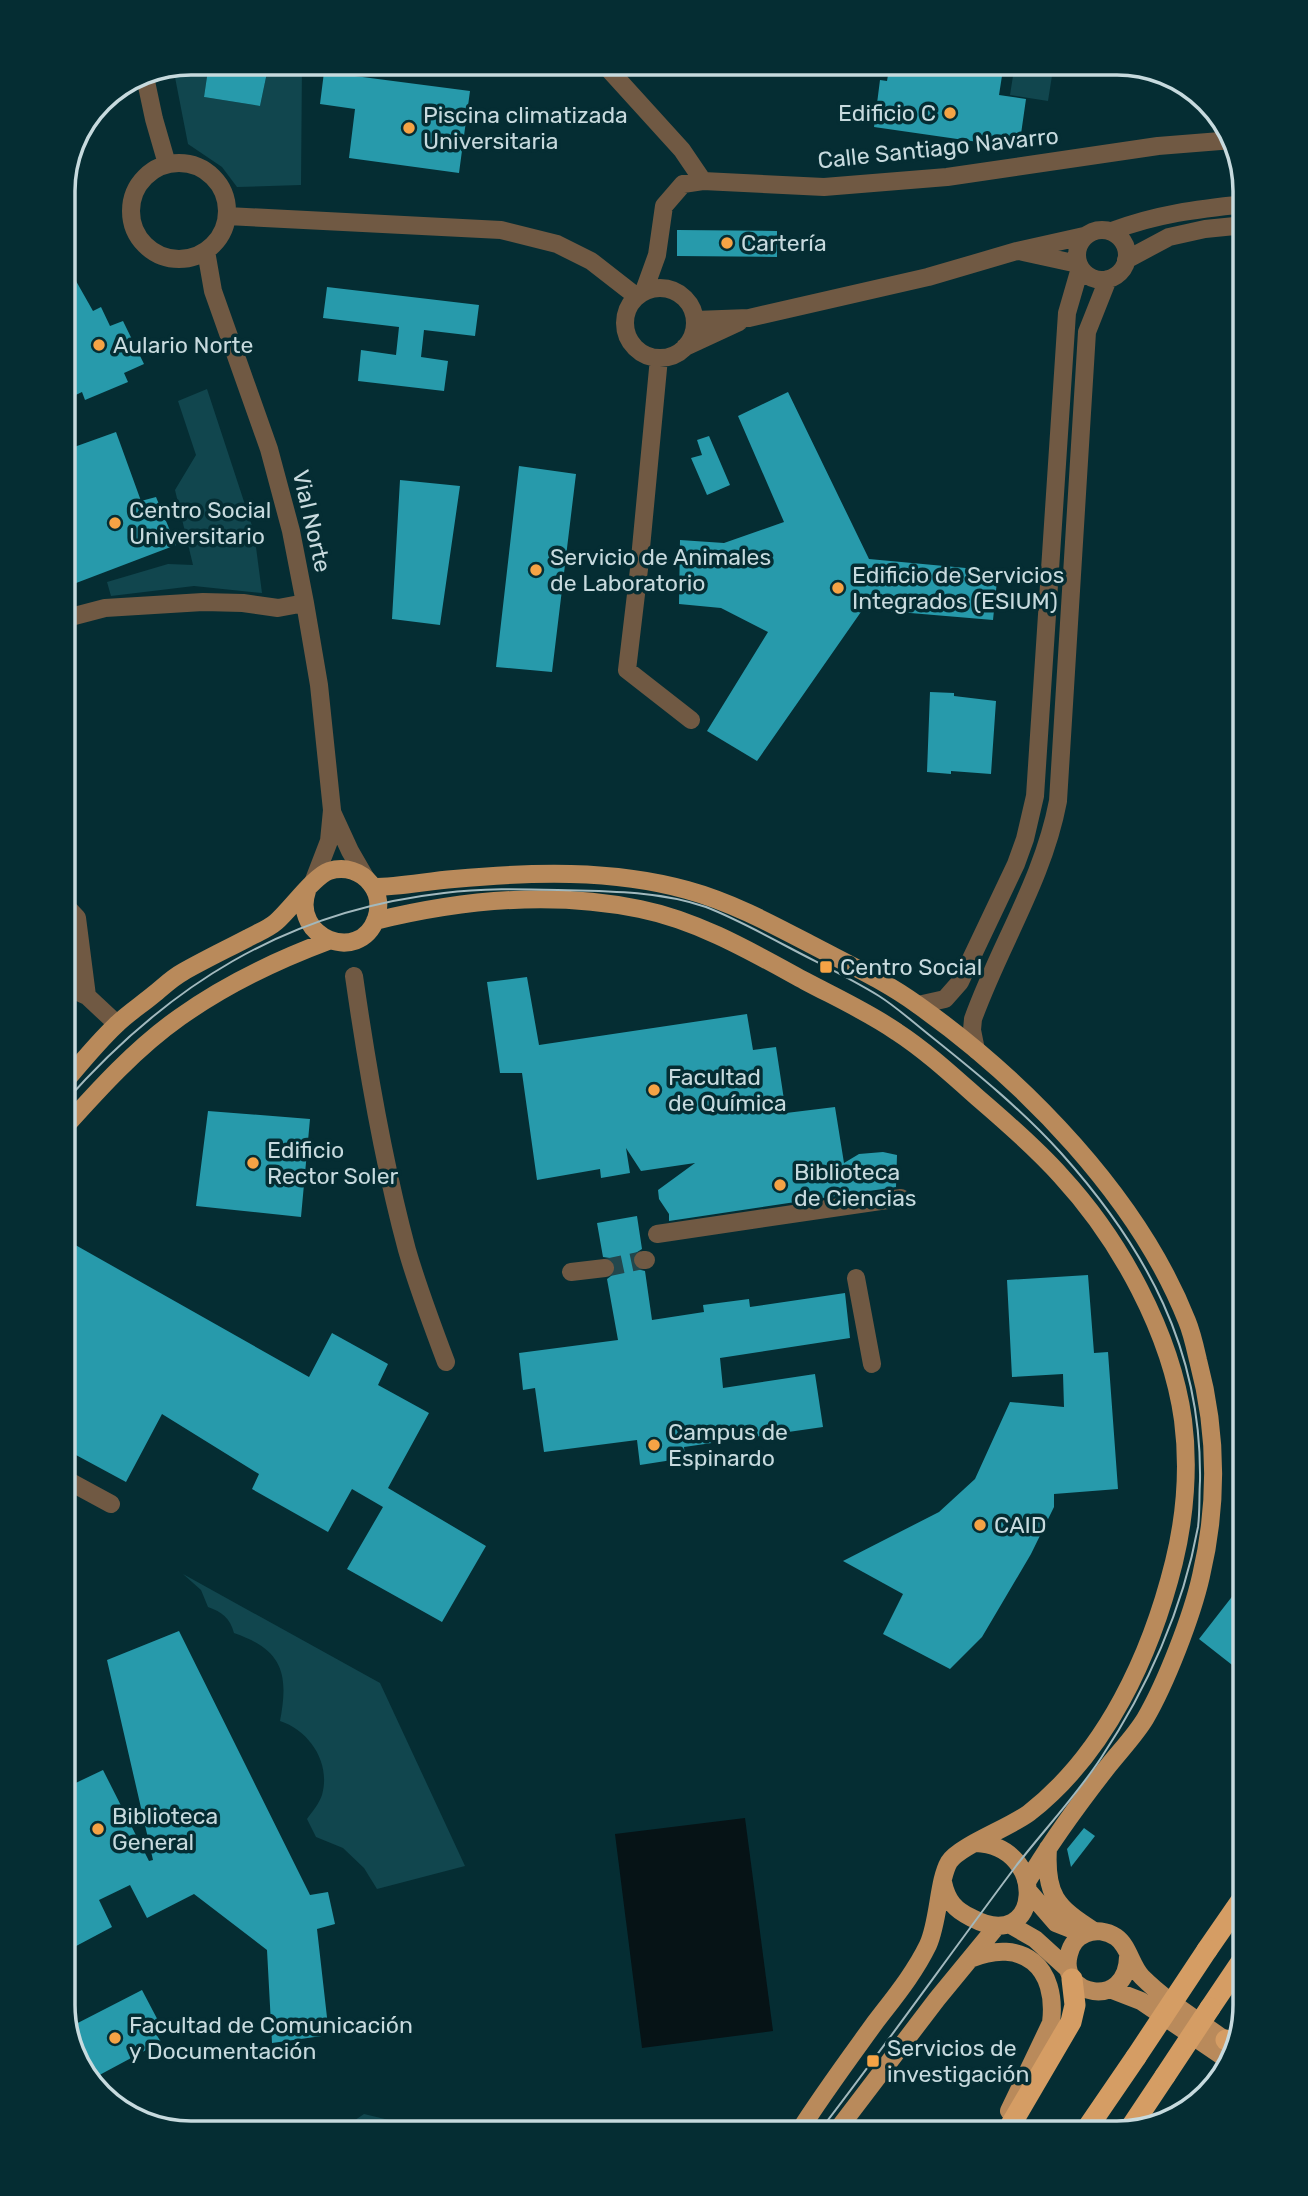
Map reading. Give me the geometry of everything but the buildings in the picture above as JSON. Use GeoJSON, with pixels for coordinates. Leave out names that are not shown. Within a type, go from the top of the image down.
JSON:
{"type":"FeatureCollection","features":[{"type":"Feature","properties":{"kind":"highway"},"geometry":{"type":"LineString","coordinates":[[1092,2121],[1233,1913]]}},
{"type":"Feature","properties":{"kind":"highway"},"geometry":{"type":"LineString","coordinates":[[1013,2121],[1071,2022],[1075,2005],[1070,1974]]}},
{"type":"Feature","properties":{"kind":"highway"},"geometry":{"type":"LineString","coordinates":[[1136,2119],[1210,2008],[1233,1981]]}},
{"type":"Feature","properties":{"kind":"main road"},"geometry":{"type":"LineString","coordinates":[[75,1071],[117,1024],[180,973],[274,924],[325,872],[350,870],[369,882],[399,887],[450,879],[527,873],[619,877],[687,890],[752,914],[883,982],[918,1005],[976,1051],[1052,1120],[1111,1189],[1157,1259],[1188,1322],[1208,1398],[1213,1454],[1213,1506],[1200,1578],[1174,1656],[1145,1719],[1049,1845],[1028,1888],[1024,1913],[1003,1925],[967,1961],[844,2121]]}},
{"type":"Feature","properties":{"kind":"main road"},"geometry":{"type":"LineString","coordinates":[[75,1116],[142,1047],[180,1017],[222,990],[291,955],[328,941],[348,942],[368,932],[375,921],[379,903],[369,882]]}},
{"type":"Feature","properties":{"kind":"main road"},"geometry":{"type":"LineString","coordinates":[[311,886],[304,905],[308,919],[314,931],[328,941]]}},
{"type":"Feature","properties":{"kind":"main road"},"geometry":{"type":"LineString","coordinates":[[375,921],[444,907],[511,901],[567,900],[640,909],[699,926],[740,945],[894,1029],[997,1114],[1062,1176],[1106,1232],[1160,1330],[1183,1416],[1187,1465],[1175,1558],[1158,1617],[1129,1687],[1086,1756],[1043,1801],[1016,1822],[963,1848],[952,1858],[946,1869],[937,1917],[928,1944],[908,1979],[826,2089],[806,2121]]}},
{"type":"Feature","properties":{"kind":"main road"},"geometry":{"type":"LineString","coordinates":[[976,1843],[1001,1849],[1018,1864],[1028,1888],[1056,1923],[1089,1933],[1106,1932],[1116,1937],[1139,1973],[1154,1988],[1226,2044]]}},
{"type":"Feature","properties":{"kind":"main road"},"geometry":{"type":"LineString","coordinates":[[1049,1845],[1047,1868],[1054,1898],[1089,1933]]}},
{"type":"Feature","properties":{"kind":"main road"},"geometry":{"type":"LineString","coordinates":[[943,1882],[946,1895],[958,1911],[976,1921],[1003,1925],[1035,1939],[1079,1986],[1089,1991],[1110,1990],[1124,1978],[1128,1957]]}},
{"type":"Feature","properties":{"kind":"main road"},"geometry":{"type":"LineString","coordinates":[[1070,1974],[1067,1959],[1070,1949],[1089,1933]]}},
{"type":"Feature","properties":{"kind":"main road"},"geometry":{"type":"LineString","coordinates":[[967,1961],[999,1950],[1014,1952],[1027,1957],[1038,1968],[1051,1990],[1051,2023],[1005,2121]]}},
{"type":"Feature","properties":{"kind":"main road"},"geometry":{"type":"LineString","coordinates":[[1110,1990],[1141,2001],[1226,2045]]}},
{"type":"Feature","properties":{"kind":"street"},"geometry":{"type":"LineString","coordinates":[[614,75],[682,150],[703,181]]}},
{"type":"Feature","properties":{"kind":"street"},"geometry":{"type":"LineString","coordinates":[[146,85],[153,119],[167,164]]}},
{"type":"Feature","properties":{"kind":"street","name":"Calle Santiago Navarro"},"geometry":{"type":"LineString","coordinates":[[640,294],[657,255],[664,206],[683,184],[703,181],[824,187],[947,177],[1158,146],[1221,141]]}},
{"type":"Feature","properties":{"kind":"street"},"geometry":{"type":"LineString","coordinates":[[184,163],[200,167],[214,177],[223,191],[227,216],[216,242],[206,251],[190,257],[172,258],[155,252],[142,241],[134,225],[131,207],[137,188],[149,173],[167,164],[184,163]]}},
{"type":"Feature","properties":{"kind":"street"},"geometry":{"type":"LineString","coordinates":[[695,320],[749,318],[928,277],[1017,251],[1084,236],[1097,230],[1112,231],[1143,219],[1233,205]]}},
{"type":"Feature","properties":{"kind":"street"},"geometry":{"type":"LineString","coordinates":[[227,216],[500,230],[557,244],[591,261],[640,294]]}},
{"type":"Feature","properties":{"kind":"street"},"geometry":{"type":"LineString","coordinates":[[1126,260],[1169,237],[1233,226]]}},
{"type":"Feature","properties":{"kind":"street"},"geometry":{"type":"LineString","coordinates":[[976,1051],[973,1018],[1045,857],[1058,801],[1087,332],[1108,279],[1123,268],[1126,260],[1126,248],[1121,238],[1112,231]]}},
{"type":"Feature","properties":{"kind":"street"},"geometry":{"type":"LineString","coordinates":[[918,1005],[945,999],[956,989],[1002,896],[1025,839],[1035,796],[1067,313],[1079,266],[1077,249],[1084,236]]}},
{"type":"Feature","properties":{"kind":"street","name":"Vial Norte"},"geometry":{"type":"LineString","coordinates":[[206,251],[213,291],[270,449],[291,531],[305,603],[318,685],[332,810],[329,841],[311,886]]}},
{"type":"Feature","properties":{"kind":"street"},"geometry":{"type":"LineString","coordinates":[[1017,251],[1079,266],[1092,278],[1108,279]]}},
{"type":"Feature","properties":{"kind":"street","name":"Calle Santiago Navarro"},"geometry":{"type":"LineString","coordinates":[[657,255],[671,290]]}},
{"type":"Feature","properties":{"kind":"street"},"geometry":{"type":"LineString","coordinates":[[685,347],[693,334],[695,320],[688,302],[671,290],[658,288],[640,294],[626,313],[627,334],[632,344],[644,354],[659,358],[673,355],[749,318]]}},
{"type":"Feature","properties":{"kind":"street"},"geometry":{"type":"LineString","coordinates":[[659,358],[639,569],[626,670],[691,720]]}},
{"type":"Feature","properties":{"kind":"street"},"geometry":{"type":"LineString","coordinates":[[1047,597],[1072,600]]}},
{"type":"Feature","properties":{"kind":"street"},"geometry":{"type":"LineString","coordinates":[[75,616],[105,608],[203,602],[243,603],[278,608],[305,603]]}},
{"type":"Feature","properties":{"kind":"street","name":"Vial Norte"},"geometry":{"type":"LineString","coordinates":[[332,810],[350,851],[369,882]]}},
{"type":"Feature","properties":{"kind":"street"},"geometry":{"type":"LineString","coordinates":[[75,916],[87,996]]}},
{"type":"Feature","properties":{"kind":"street"},"geometry":{"type":"LineString","coordinates":[[354,976],[371,1082],[400,1221],[421,1293],[446,1362]]}},
{"type":"Feature","properties":{"kind":"street"},"geometry":{"type":"LineString","coordinates":[[75,990],[87,996],[117,1024]]}},
{"type":"Feature","properties":{"kind":"street"},"geometry":{"type":"LineString","coordinates":[[657,1234],[901,1198]]}},
{"type":"Feature","properties":{"kind":"street"},"geometry":{"type":"LineString","coordinates":[[571,1272],[605,1268]]}},
{"type":"Feature","properties":{"kind":"street"},"geometry":{"type":"LineString","coordinates":[[856,1278],[872,1364]]}},
{"type":"Feature","properties":{"kind":"street"},"geometry":{"type":"LineString","coordinates":[[75,1484],[111,1504]]}},
{"type":"Feature","properties":{"kind":"shaded area"},"geometry":{"type":"Polygon","coordinates":[[[207,75],[204,97],[260,106],[266,75],[302,75],[301,185],[237,187],[222,167],[188,144],[175,76],[207,75]]]}},
{"type":"Feature","properties":{"kind":"shaded area"},"geometry":{"type":"Polygon","coordinates":[[[1013,75],[1052,75],[1048,101],[1010,95],[1013,75]]]}},
{"type":"Feature","properties":{"kind":"shaded area"},"geometry":{"type":"Polygon","coordinates":[[[207,389],[254,532],[262,593],[194,586],[111,596],[107,582],[168,564],[193,565],[175,490],[196,455],[178,401],[207,389]]]}},
{"type":"Feature","properties":{"kind":"shaded area"},"geometry":{"type":"Polygon","coordinates":[[[183,1574],[380,1683],[465,1866],[377,1889],[364,1868],[343,1848],[316,1837],[307,1819],[322,1795],[324,1783],[321,1760],[309,1740],[280,1721],[284,1690],[279,1666],[263,1647],[234,1633],[228,1620],[208,1607],[201,1590],[183,1574]]]}},
{"type":"Feature","properties":{"kind":"shaded area"},"geometry":{"type":"Polygon","coordinates":[[[745,1818],[773,2031],[642,2048],[615,1834],[745,1818]]]}},
{"type":"Feature","properties":{"kind":"shaded area"},"geometry":{"type":"Polygon","coordinates":[[[364,2114],[393,2121],[354,2121],[364,2114]]]}},
{"type":"Feature","properties":{"kind":"tunnel"},"geometry":{"type":"LineString","coordinates":[[605,1268],[643,1260]]}},
{"type":"Feature","properties":{"kind":"tram line"},"geometry":{"type":"LineString","coordinates":[[75,1091],[144,1024],[187,990],[233,961],[281,937],[332,917],[386,902],[473,890],[595,891],[651,895],[688,902],[727,916],[886,1001],[983,1079],[1031,1122],[1061,1153],[1119,1226],[1143,1264],[1163,1304],[1179,1345],[1191,1388],[1198,1433],[1199,1516],[1183,1588],[1148,1676],[1101,1758],[1016,1866],[827,2121]]}},
{"type":"Feature","properties":{"kind":"place","name":"Edificio C"},"geometry":{"type":"Point","coordinates":[950,113]}},
{"type":"Feature","properties":{"kind":"place","name":"Piscina climatizada Universitaria"},"geometry":{"type":"Point","coordinates":[409,128]}},
{"type":"Feature","properties":{"kind":"place","name":"Cartería"},"geometry":{"type":"Point","coordinates":[727,243]}},
{"type":"Feature","properties":{"kind":"place","name":"Aulario Norte"},"geometry":{"type":"Point","coordinates":[99,345]}},
{"type":"Feature","properties":{"kind":"place","name":"Centro Social Universitario"},"geometry":{"type":"Point","coordinates":[115,523]}},
{"type":"Feature","properties":{"kind":"place","name":"Servicio de Animales de Laboratorio"},"geometry":{"type":"Point","coordinates":[536,570]}},
{"type":"Feature","properties":{"kind":"place","name":"Edificio de Servicios Integrados (ESIUM)"},"geometry":{"type":"Point","coordinates":[838,588]}},
{"type":"Feature","properties":{"kind":"place","name":"Centro Social"},"geometry":{"type":"Point","coordinates":[826,967]}},
{"type":"Feature","properties":{"kind":"place","name":"Facultad de Química"},"geometry":{"type":"Point","coordinates":[654,1090]}},
{"type":"Feature","properties":{"kind":"place","name":"Edificio Rector Soler"},"geometry":{"type":"Point","coordinates":[253,1163]}},
{"type":"Feature","properties":{"kind":"place","name":"Biblioteca de Ciencias"},"geometry":{"type":"Point","coordinates":[780,1185]}},
{"type":"Feature","properties":{"kind":"place","name":"Campus de Espinardo"},"geometry":{"type":"Point","coordinates":[654,1445]}},
{"type":"Feature","properties":{"kind":"place","name":"CAID"},"geometry":{"type":"Point","coordinates":[980,1525]}},
{"type":"Feature","properties":{"kind":"place","name":"Biblioteca General"},"geometry":{"type":"Point","coordinates":[98,1829]}},
{"type":"Feature","properties":{"kind":"place","name":"Facultad de Comunicación y Documentación"},"geometry":{"type":"Point","coordinates":[115,2038]}},
{"type":"Feature","properties":{"kind":"place","name":"Servicios de investigación"},"geometry":{"type":"Point","coordinates":[873,2061]}}]}
